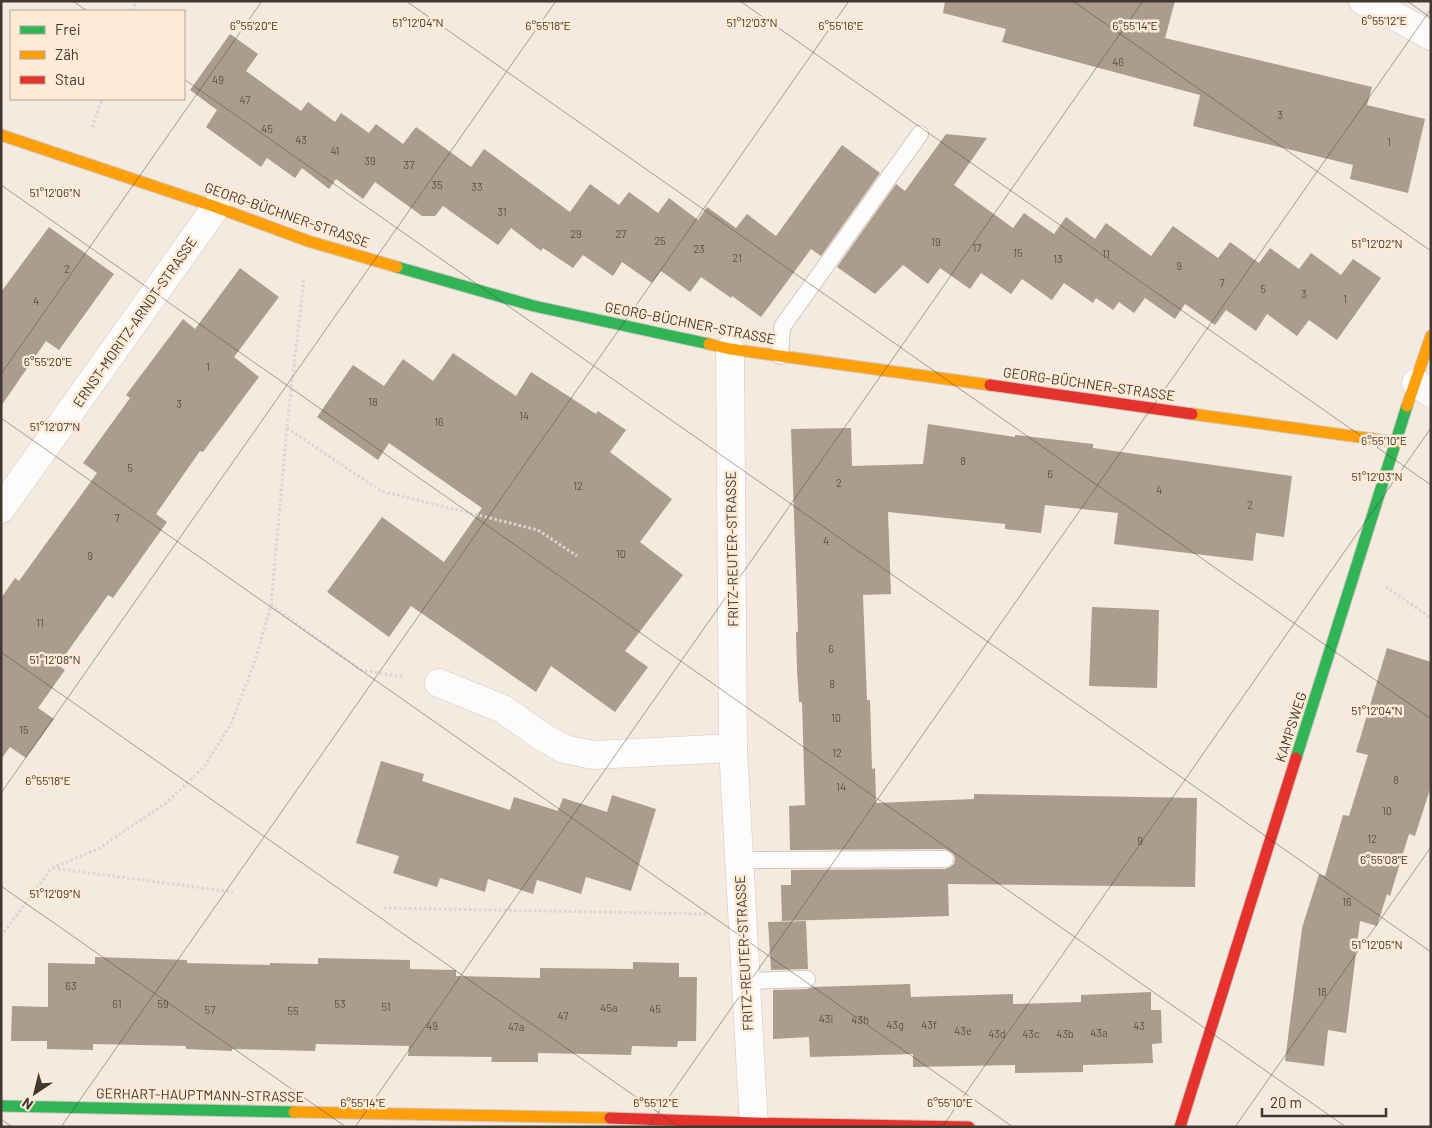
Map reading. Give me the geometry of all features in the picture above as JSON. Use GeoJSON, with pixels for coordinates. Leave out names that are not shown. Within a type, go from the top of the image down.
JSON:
{"type":"FeatureCollection","features":[{"type":"Feature","properties":{"kind":"street"},"geometry":{"type":"LineString","coordinates":[[1362,1],[1395,16],[1431,36]]}},
{"type":"Feature","properties":{"kind":"street","name":"GEORG-BÜCHNER-STRASSE"},"geometry":{"type":"LineString","coordinates":[[1,135],[216,207],[308,241],[534,306],[730,349],[1395,442]]}},
{"type":"Feature","properties":{"kind":"street","name":"ERNST-MORITZ-ARNDT-STRASSE"},"geometry":{"type":"LineString","coordinates":[[1,509],[216,207]]}},
{"type":"Feature","properties":{"kind":"street","name":"KAMPSWEG"},"geometry":{"type":"LineString","coordinates":[[1180,1127],[1395,442],[1423,388],[1431,336]]}},
{"type":"Feature","properties":{"kind":"street","name":"FRITZ-REUTER-STRASSE"},"geometry":{"type":"LineString","coordinates":[[730,349],[734,748],[738,860],[754,1125]]}},
{"type":"Feature","properties":{"kind":"street"},"geometry":{"type":"LineString","coordinates":[[439,684],[503,709],[541,736],[564,749],[593,755],[734,748]]}},
{"type":"Feature","properties":{"kind":"street","name":"GERHART-HAUPTMANN-STRASSE"},"geometry":{"type":"LineString","coordinates":[[1,1106],[665,1119],[754,1125],[968,1127]]}},
{"type":"Feature","properties":{"kind":"lane"},"geometry":{"type":"LineString","coordinates":[[780,356],[782,326],[920,134]]}},
{"type":"Feature","properties":{"kind":"lane"},"geometry":{"type":"LineString","coordinates":[[738,860],[945,859]]}},
{"type":"Feature","properties":{"kind":"lane"},"geometry":{"type":"LineString","coordinates":[[746,981],[807,979]]}},
{"type":"Feature","properties":{"kind":"path"},"geometry":{"type":"LineString","coordinates":[[1,936],[52,868],[98,849],[166,803],[204,767],[230,724],[255,661],[271,605],[287,427],[308,241]]}},
{"type":"Feature","properties":{"kind":"path"},"geometry":{"type":"LineString","coordinates":[[287,427],[381,491],[538,530],[577,556]]}},
{"type":"Feature","properties":{"kind":"path"},"geometry":{"type":"LineString","coordinates":[[1357,567],[1431,618]]}},
{"type":"Feature","properties":{"kind":"path"},"geometry":{"type":"LineString","coordinates":[[271,605],[361,670],[439,684]]}},
{"type":"Feature","properties":{"kind":"path"},"geometry":{"type":"LineString","coordinates":[[52,868],[233,892]]}},
{"type":"Feature","properties":{"kind":"path"},"geometry":{"type":"LineString","coordinates":[[384,908],[742,915]]}},
{"type":"Feature","properties":{"kind":"building"},"geometry":{"type":"Polygon","coordinates":[[[945,1],[1175,1],[1165,38],[1372,87],[1367,105],[1425,119],[1408,193],[1350,179],[1353,165],[1193,126],[1200,95],[1002,42],[1006,29],[943,13],[945,1]]]}},
{"type":"Feature","properties":{"kind":"building"},"geometry":{"type":"Polygon","coordinates":[[[230,34],[258,54],[246,71],[301,111],[308,102],[335,122],[341,113],[369,133],[376,124],[403,144],[416,127],[471,167],[484,149],[570,212],[590,184],[619,205],[629,192],[658,213],[669,198],[698,220],[707,207],[736,228],[747,214],[776,236],[842,145],[880,173],[821,256],[811,249],[761,317],[701,277],[690,292],[661,271],[652,283],[622,262],[613,276],[583,255],[573,268],[543,248],[541,251],[511,228],[498,245],[443,206],[435,216],[422,216],[375,182],[363,199],[336,179],[329,189],[302,168],[295,178],[267,158],[261,167],[206,127],[217,110],[190,90],[230,34]]]}},
{"type":"Feature","properties":{"kind":"building"},"geometry":{"type":"Polygon","coordinates":[[[946,134],[987,138],[954,185],[1013,228],[1024,213],[1054,234],[1066,217],[1095,239],[1106,223],[1151,256],[1173,226],[1218,258],[1230,242],[1259,263],[1270,248],[1299,269],[1311,253],[1341,275],[1353,259],[1381,278],[1337,340],[1309,320],[1297,336],[1267,314],[1256,331],[1226,310],[1215,325],[1185,304],[1175,319],[1145,298],[1134,313],[1119,302],[1113,310],[1096,298],[1093,303],[1064,283],[1052,300],[1022,279],[1011,294],[981,273],[970,289],[940,268],[928,284],[903,265],[875,294],[837,267],[896,184],[905,191],[946,134]]]}},
{"type":"Feature","properties":{"kind":"building"},"geometry":{"type":"Polygon","coordinates":[[[49,227],[114,274],[59,350],[46,341],[1,406],[1,292],[49,227]]]}},
{"type":"Feature","properties":{"kind":"building"},"geometry":{"type":"Polygon","coordinates":[[[240,268],[279,297],[234,357],[259,377],[203,452],[200,451],[156,514],[167,522],[113,598],[108,595],[58,665],[65,670],[38,708],[54,719],[26,758],[10,747],[1,759],[1,598],[15,578],[19,581],[97,473],[83,463],[130,398],[126,395],[183,319],[195,329],[240,268]]]}},
{"type":"Feature","properties":{"kind":"building"},"geometry":{"type":"Polygon","coordinates":[[[453,353],[516,396],[531,372],[596,414],[598,411],[626,430],[610,452],[672,499],[640,542],[683,575],[625,651],[648,667],[615,712],[551,666],[536,692],[411,606],[389,637],[327,592],[382,517],[444,562],[482,508],[389,443],[378,460],[317,417],[353,365],[384,386],[403,359],[433,381],[453,353]]]}},
{"type":"Feature","properties":{"kind":"building"},"geometry":{"type":"Polygon","coordinates":[[[928,424],[1015,437],[1015,435],[1093,444],[1093,448],[1292,476],[1284,537],[1256,533],[1253,561],[1114,544],[1118,513],[1045,505],[1041,533],[1005,529],[1005,524],[888,512],[891,594],[863,595],[867,700],[870,700],[872,769],[875,768],[876,803],[974,799],[974,794],[1197,798],[1195,887],[948,884],[949,916],[782,921],[781,885],[791,885],[791,870],[945,869],[954,864],[955,858],[953,854],[945,849],[790,850],[789,806],[805,805],[802,702],[799,702],[797,669],[796,632],[798,632],[791,429],[851,428],[852,466],[923,464],[928,424]]]}},
{"type":"Feature","properties":{"kind":"building"},"geometry":{"type":"Polygon","coordinates":[[[1092,607],[1159,610],[1157,688],[1089,686],[1092,607]]]}},
{"type":"Feature","properties":{"kind":"building"},"geometry":{"type":"Polygon","coordinates":[[[1387,648],[1431,662],[1431,786],[1415,836],[1409,834],[1390,896],[1387,894],[1377,926],[1360,921],[1346,1033],[1328,1030],[1324,1066],[1285,1061],[1302,928],[1319,874],[1325,876],[1343,815],[1349,816],[1368,755],[1356,752],[1387,648]]]}},
{"type":"Feature","properties":{"kind":"building"},"geometry":{"type":"Polygon","coordinates":[[[381,761],[424,774],[422,781],[510,810],[514,797],[558,811],[563,798],[607,812],[612,795],[656,809],[631,891],[586,877],[581,894],[537,880],[533,894],[488,879],[485,892],[440,878],[437,887],[393,873],[399,856],[356,843],[381,761]]]}},
{"type":"Feature","properties":{"kind":"building"},"geometry":{"type":"Polygon","coordinates":[[[806,921],[808,969],[771,970],[768,922],[806,921]]]}},
{"type":"Feature","properties":{"kind":"building"},"geometry":{"type":"Polygon","coordinates":[[[95,957],[187,960],[187,963],[270,965],[270,963],[318,964],[318,958],[410,960],[410,969],[456,970],[456,976],[540,978],[540,968],[633,969],[633,962],[679,963],[679,977],[697,977],[696,1041],[678,1041],[677,1047],[632,1046],[631,1055],[538,1053],[538,1062],[491,1062],[492,1057],[408,1056],[409,1046],[316,1044],[315,1051],[232,1049],[232,1051],[186,1049],[186,1046],[93,1044],[93,1050],[47,1049],[47,1041],[11,1041],[12,1006],[48,1007],[48,963],[95,964],[95,957]]]}},
{"type":"Feature","properties":{"kind":"building"},"geometry":{"type":"Polygon","coordinates":[[[910,984],[911,997],[1013,994],[1013,1004],[1081,1002],[1081,995],[1151,992],[1151,1010],[1161,1010],[1162,1043],[1152,1044],[1153,1063],[1083,1065],[1083,1072],[1015,1073],[1015,1065],[913,1067],[913,1054],[810,1057],[809,1037],[773,1039],[773,990],[910,984]]]}},
{"type":"Feature","properties":{"kind":"traffic: fast"},"geometry":{"type":"LineString","coordinates":[[397,267],[534,306],[709,344]]}},
{"type":"Feature","properties":{"kind":"traffic: fast"},"geometry":{"type":"LineString","coordinates":[[1296,758],[1407,406]]}},
{"type":"Feature","properties":{"kind":"traffic: fast"},"geometry":{"type":"LineString","coordinates":[[1,1106],[294,1112]]}},
{"type":"Feature","properties":{"kind":"traffic: slow"},"geometry":{"type":"LineString","coordinates":[[1,135],[216,207],[308,241],[397,267]]}},
{"type":"Feature","properties":{"kind":"traffic: slow"},"geometry":{"type":"LineString","coordinates":[[1407,406],[1431,336]]}},
{"type":"Feature","properties":{"kind":"traffic: slow"},"geometry":{"type":"LineString","coordinates":[[709,344],[730,349],[990,385]]}},
{"type":"Feature","properties":{"kind":"traffic: slow"},"geometry":{"type":"LineString","coordinates":[[1192,414],[1395,442]]}},
{"type":"Feature","properties":{"kind":"traffic: slow"},"geometry":{"type":"LineString","coordinates":[[294,1112],[610,1118]]}},
{"type":"Feature","properties":{"kind":"traffic: jam"},"geometry":{"type":"LineString","coordinates":[[990,385],[1192,414]]}},
{"type":"Feature","properties":{"kind":"traffic: jam"},"geometry":{"type":"LineString","coordinates":[[1180,1127],[1296,758]]}},
{"type":"Feature","properties":{"kind":"traffic: jam"},"geometry":{"type":"LineString","coordinates":[[610,1118],[969,1127]]}}]}
